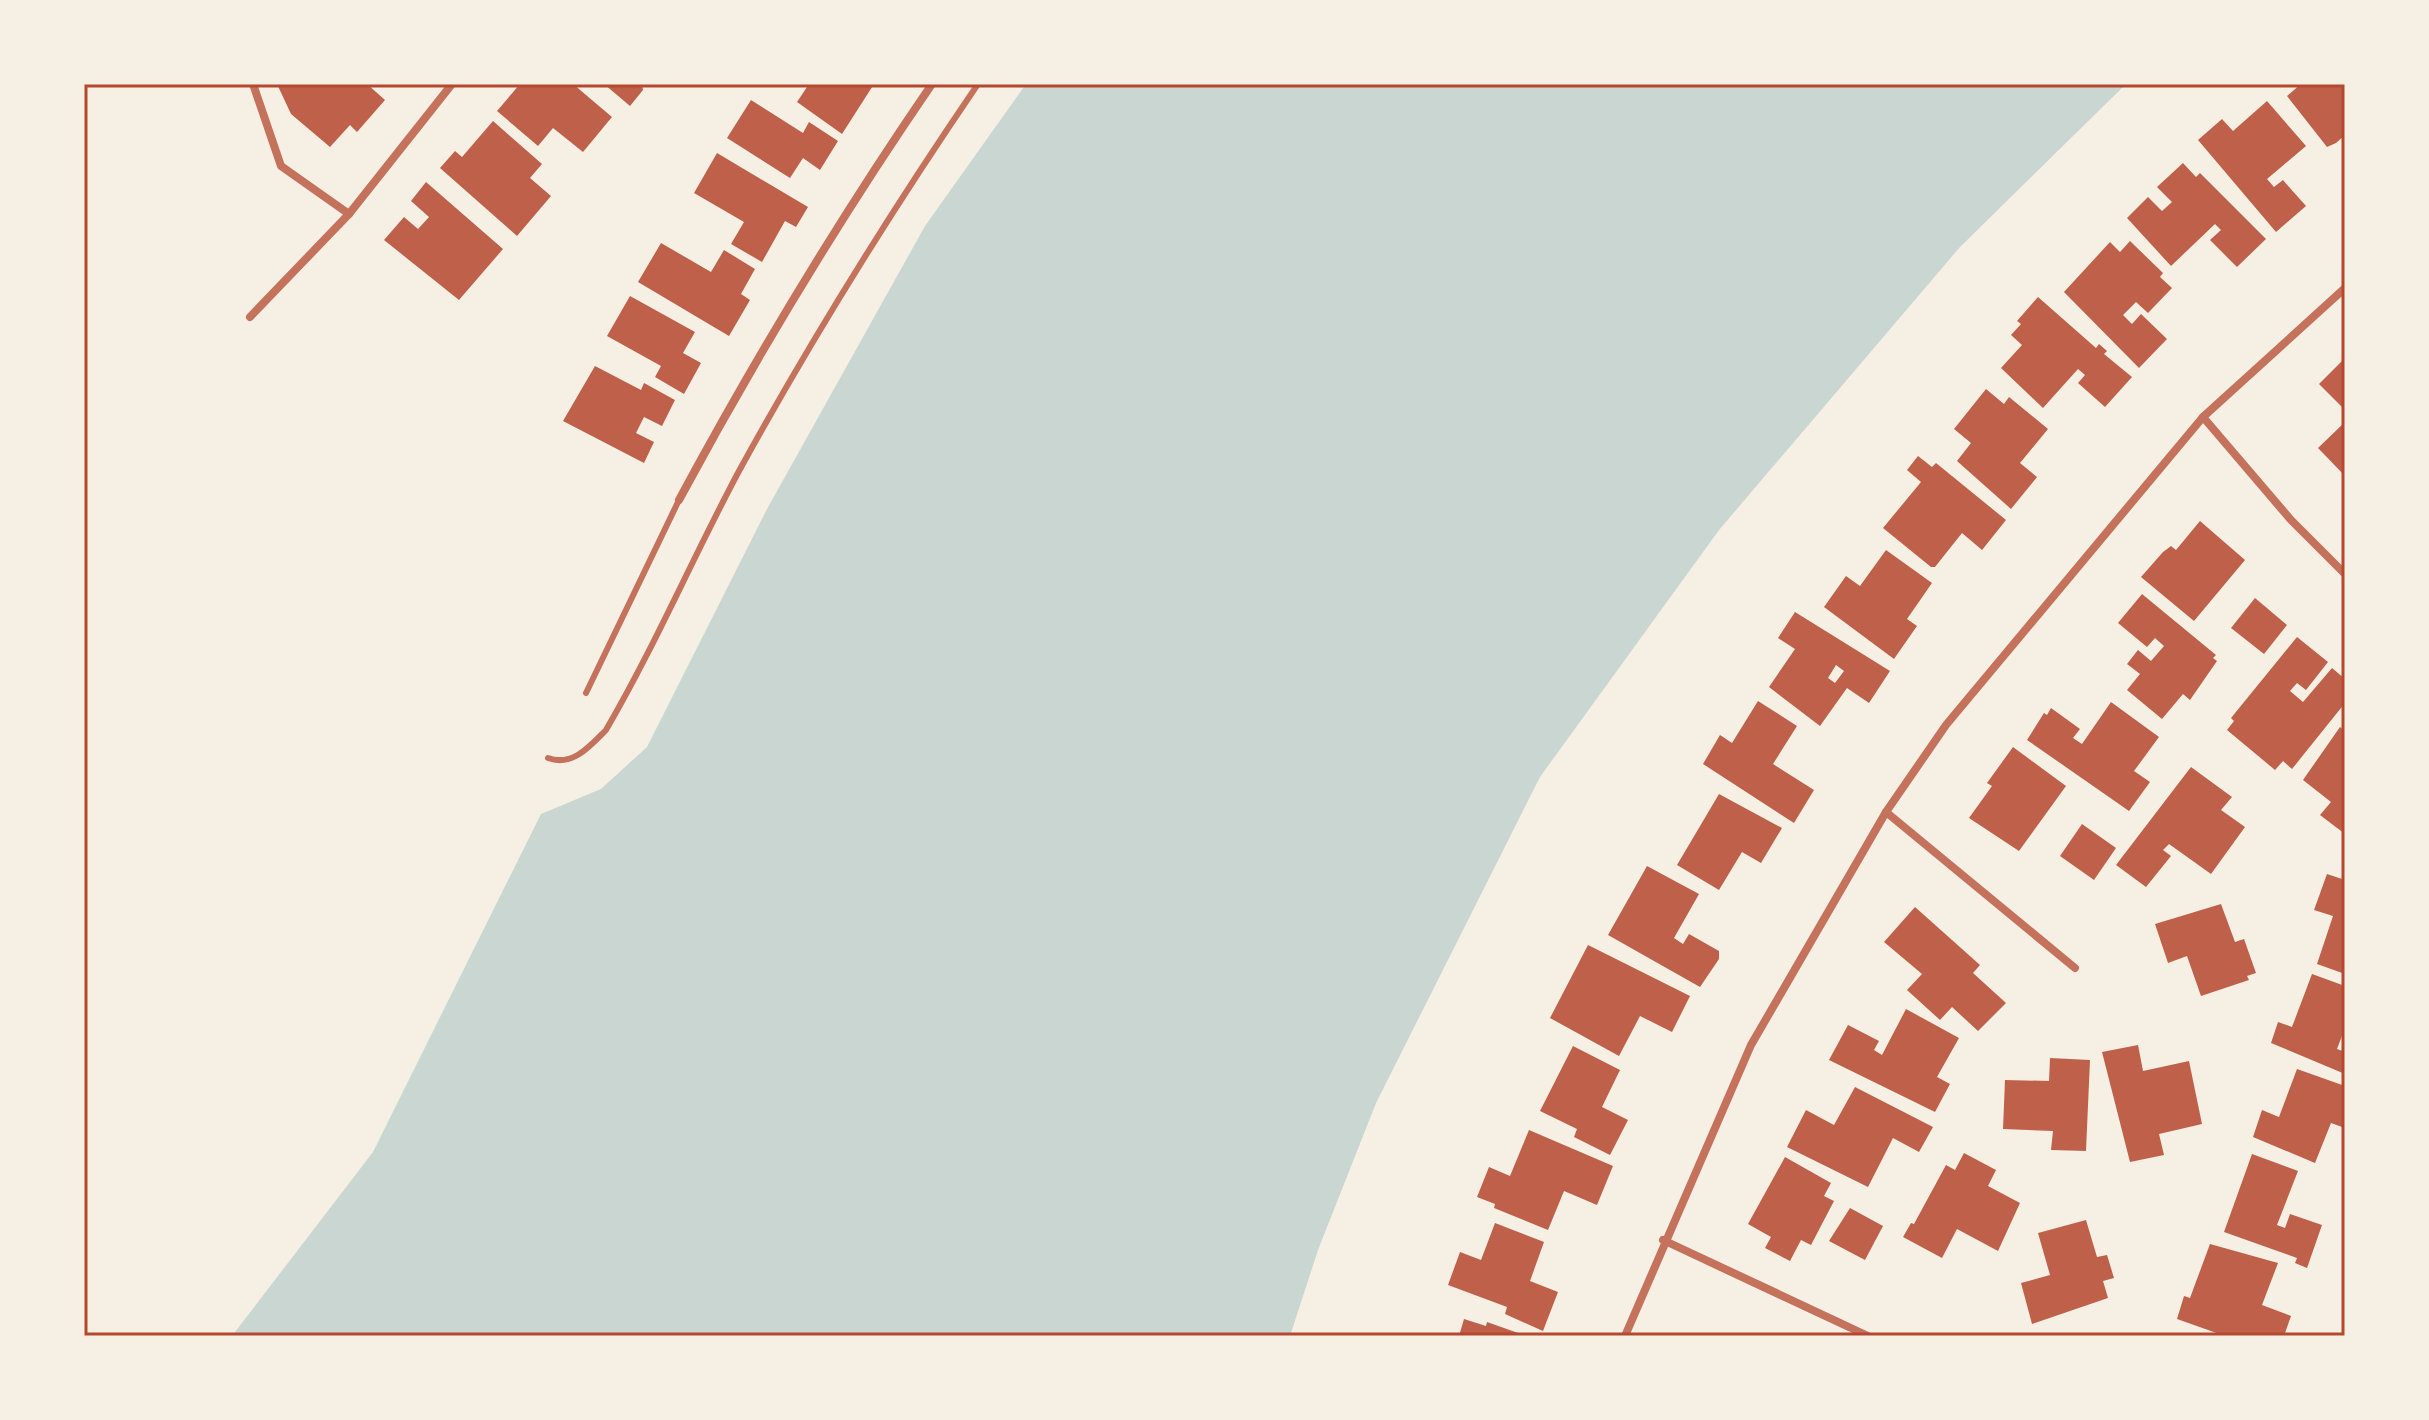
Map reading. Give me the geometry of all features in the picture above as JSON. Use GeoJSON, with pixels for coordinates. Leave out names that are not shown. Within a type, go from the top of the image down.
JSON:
{"type":"FeatureCollection","features":[{"type":"Feature","properties":{"kind":"street"},"geometry":{"type":"LineString","coordinates":[[253,84],[281,166],[349,214]]}},
{"type":"Feature","properties":{"kind":"street"},"geometry":{"type":"LineString","coordinates":[[250,317],[349,214],[452,84]]}},
{"type":"Feature","properties":{"kind":"street"},"geometry":{"type":"LineString","coordinates":[[679,500],[735,397],[851,201],[932,84]]}},
{"type":"Feature","properties":{"kind":"street"},"geometry":{"type":"LineString","coordinates":[[1625,1336],[1663,1240],[1751,1045],[1886,812],[1946,725],[2203,417],[2345,288]]}},
{"type":"Feature","properties":{"kind":"street"},"geometry":{"type":"LineString","coordinates":[[2203,417],[2291,520],[2345,574]]}},
{"type":"Feature","properties":{"kind":"street"},"geometry":{"type":"LineString","coordinates":[[1886,812],[2075,968]]}},
{"type":"Feature","properties":{"kind":"street"},"geometry":{"type":"LineString","coordinates":[[1663,1240],[1868,1336]]}},
{"type":"Feature","properties":{"kind":"lane"},"geometry":{"type":"LineString","coordinates":[[548,758],[558,762],[581,755],[606,730],[733,483],[819,330],[885,220],[978,84]]}},
{"type":"Feature","properties":{"kind":"lane"},"geometry":{"type":"LineString","coordinates":[[586,693],[679,500]]}},
{"type":"Feature","properties":{"kind":"shaded area"},"geometry":{"type":"Polygon","coordinates":[[[1026,84],[2126,84],[1960,247],[1719,530],[1540,777],[1376,1103],[1318,1250],[1290,1336],[232,1336],[373,1152],[541,814],[601,789],[647,747],[767,509],[925,226],[1026,84]]]}},
{"type":"Feature","properties":{"kind":"building"},"geometry":{"type":"Polygon","coordinates":[[[277,84],[367,84],[385,100],[357,132],[350,125],[330,147],[291,114],[277,84]]]}},
{"type":"Feature","properties":{"kind":"building"},"geometry":{"type":"Polygon","coordinates":[[[520,84],[573,84],[612,117],[583,152],[553,128],[538,146],[497,111],[520,84]]]}},
{"type":"Feature","properties":{"kind":"building"},"geometry":{"type":"Polygon","coordinates":[[[604,84],[642,84],[643,90],[630,106],[604,84]]]}},
{"type":"Feature","properties":{"kind":"building"},"geometry":{"type":"Polygon","coordinates":[[[809,84],[874,84],[842,134],[797,102],[809,84]]]}},
{"type":"Feature","properties":{"kind":"building"},"geometry":{"type":"Polygon","coordinates":[[[2301,84],[2345,84],[2345,135],[2336,143],[2327,147],[2287,96],[2301,84]]]}},
{"type":"Feature","properties":{"kind":"building"},"geometry":{"type":"Polygon","coordinates":[[[751,100],[803,133],[809,122],[838,141],[820,170],[803,158],[790,178],[727,138],[751,100]]]}},
{"type":"Feature","properties":{"kind":"building"},"geometry":{"type":"Polygon","coordinates":[[[2267,101],[2306,146],[2267,179],[2274,187],[2283,180],[2306,206],[2276,232],[2198,140],[2222,119],[2233,131],[2267,101]]]}},
{"type":"Feature","properties":{"kind":"building"},"geometry":{"type":"Polygon","coordinates":[[[493,121],[542,164],[530,178],[551,196],[517,236],[440,168],[455,151],[462,157],[493,121]]]}},
{"type":"Feature","properties":{"kind":"building"},"geometry":{"type":"Polygon","coordinates":[[[717,153],[808,207],[796,227],[785,221],[762,262],[731,244],[744,222],[694,193],[717,153]]]}},
{"type":"Feature","properties":{"kind":"building"},"geometry":{"type":"Polygon","coordinates":[[[2183,163],[2196,177],[2200,173],[2266,239],[2237,267],[2210,240],[2221,230],[2215,224],[2171,266],[2127,218],[2148,197],[2162,211],[2172,202],[2157,187],[2183,163]]]}},
{"type":"Feature","properties":{"kind":"building"},"geometry":{"type":"Polygon","coordinates":[[[426,182],[503,249],[459,300],[384,240],[404,217],[418,229],[429,217],[411,201],[426,182]]]}},
{"type":"Feature","properties":{"kind":"building"},"geometry":{"type":"Polygon","coordinates":[[[2130,241],[2163,273],[2160,277],[2172,288],[2148,313],[2136,302],[2123,315],[2132,324],[2141,314],[2167,339],[2139,368],[2064,292],[2110,242],[2120,252],[2130,241]]]}},
{"type":"Feature","properties":{"kind":"building"},"geometry":{"type":"Polygon","coordinates":[[[661,243],[711,272],[724,250],[755,269],[741,294],[750,300],[729,336],[638,282],[661,243]]]}},
{"type":"Feature","properties":{"kind":"building"},"geometry":{"type":"Polygon","coordinates":[[[630,296],[695,332],[683,353],[701,363],[684,394],[655,377],[661,366],[607,336],[630,296]]]}},
{"type":"Feature","properties":{"kind":"building"},"geometry":{"type":"Polygon","coordinates":[[[2038,297],[2096,348],[2099,344],[2107,351],[2104,354],[2132,377],[2105,407],[2078,383],[2085,375],[2078,369],[2043,408],[2001,368],[2022,345],[2011,335],[2021,324],[2017,321],[2038,297]]]}},
{"type":"Feature","properties":{"kind":"building"},"geometry":{"type":"Polygon","coordinates":[[[2345,358],[2345,410],[2319,384],[2345,358]]]}},
{"type":"Feature","properties":{"kind":"building"},"geometry":{"type":"Polygon","coordinates":[[[595,366],[641,390],[644,383],[675,400],[662,426],[644,417],[636,433],[654,442],[644,463],[563,421],[595,366]]]}},
{"type":"Feature","properties":{"kind":"building"},"geometry":{"type":"Polygon","coordinates":[[[1986,389],[2004,404],[2009,397],[2048,429],[2020,463],[2037,477],[2011,509],[1957,461],[1971,443],[1954,429],[1986,389]]]}},
{"type":"Feature","properties":{"kind":"building"},"geometry":{"type":"Polygon","coordinates":[[[2345,422],[2345,476],[2318,448],[2345,422]]]}},
{"type":"Feature","properties":{"kind":"building"},"geometry":{"type":"Polygon","coordinates":[[[1918,456],[1932,467],[1936,463],[2006,520],[1982,550],[1962,533],[1935,567],[1931,567],[1883,528],[1921,482],[1907,470],[1918,456]]]}},
{"type":"Feature","properties":{"kind":"building"},"geometry":{"type":"Polygon","coordinates":[[[2200,521],[2245,560],[2194,621],[2141,577],[2163,552],[2171,546],[2176,550],[2200,521]]]}},
{"type":"Feature","properties":{"kind":"building"},"geometry":{"type":"Polygon","coordinates":[[[1886,550],[1932,583],[1907,619],[1917,626],[1894,659],[1824,607],[1846,576],[1860,586],[1886,550]]]}},
{"type":"Feature","properties":{"kind":"building"},"geometry":{"type":"Polygon","coordinates":[[[2142,594],[2216,655],[2213,658],[2217,661],[2190,700],[2183,694],[2162,719],[2127,690],[2140,674],[2127,664],[2138,650],[2151,661],[2164,646],[2155,638],[2147,647],[2118,623],[2142,594]]]}},
{"type":"Feature","properties":{"kind":"building"},"geometry":{"type":"Polygon","coordinates":[[[2255,598],[2287,625],[2264,654],[2231,628],[2255,598]]]}},
{"type":"Feature","properties":{"kind":"building"},"geometry":{"type":"Polygon","coordinates":[[[1795,612],[1890,671],[1869,703],[1847,688],[1820,726],[1769,687],[1795,649],[1778,638],[1795,612]],[[1836,665],[1828,678],[1835,683],[1844,671],[1836,665]]]}},
{"type":"Feature","properties":{"kind":"building"},"geometry":{"type":"Polygon","coordinates":[[[2297,637],[2328,662],[2306,690],[2297,683],[2290,691],[2303,702],[2332,668],[2345,679],[2345,703],[2292,769],[2283,761],[2275,770],[2227,730],[2234,721],[2231,718],[2297,637]]]}},
{"type":"Feature","properties":{"kind":"building"},"geometry":{"type":"Polygon","coordinates":[[[1758,701],[1797,726],[1773,764],[1814,790],[1794,823],[1703,764],[1720,735],[1732,743],[1758,701]]]}},
{"type":"Feature","properties":{"kind":"building"},"geometry":{"type":"Polygon","coordinates":[[[2111,702],[2159,737],[2134,771],[2150,782],[2129,811],[2027,740],[2044,713],[2047,715],[2051,708],[2080,729],[2073,738],[2082,744],[2111,702]]]}},
{"type":"Feature","properties":{"kind":"building"},"geometry":{"type":"Polygon","coordinates":[[[2340,727],[2345,731],[2345,834],[2320,815],[2331,802],[2303,780],[2340,727]]]}},
{"type":"Feature","properties":{"kind":"building"},"geometry":{"type":"Polygon","coordinates":[[[2013,747],[2066,786],[2019,851],[1969,818],[1992,786],[1987,783],[2013,747]]]}},
{"type":"Feature","properties":{"kind":"building"},"geometry":{"type":"Polygon","coordinates":[[[2191,767],[2232,797],[2221,810],[2245,827],[2211,874],[2169,844],[2163,850],[2171,856],[2146,887],[2116,865],[2191,767]]]}},
{"type":"Feature","properties":{"kind":"building"},"geometry":{"type":"Polygon","coordinates":[[[1719,794],[1782,828],[1761,863],[1742,852],[1719,890],[1677,865],[1719,794]]]}},
{"type":"Feature","properties":{"kind":"building"},"geometry":{"type":"Polygon","coordinates":[[[2082,824],[2116,848],[2094,880],[2060,856],[2082,824]]]}},
{"type":"Feature","properties":{"kind":"building"},"geometry":{"type":"Polygon","coordinates":[[[1647,866],[1699,894],[1674,938],[1683,944],[1689,934],[1719,951],[1719,959],[1700,987],[1608,935],[1647,866]]]}},
{"type":"Feature","properties":{"kind":"building"},"geometry":{"type":"Polygon","coordinates":[[[2327,874],[2345,880],[2345,974],[2317,964],[2333,916],[2314,910],[2327,874]]]}},
{"type":"Feature","properties":{"kind":"building"},"geometry":{"type":"Polygon","coordinates":[[[2221,904],[2235,942],[2244,939],[2256,973],[2247,976],[2249,980],[2201,996],[2187,956],[2168,963],[2155,924],[2221,904]]]}},
{"type":"Feature","properties":{"kind":"building"},"geometry":{"type":"Polygon","coordinates":[[[1915,907],[1980,965],[1973,973],[2006,1003],[1978,1031],[1952,1007],[1940,1020],[1907,990],[1922,974],[1884,942],[1915,907]]]}},
{"type":"Feature","properties":{"kind":"building"},"geometry":{"type":"Polygon","coordinates":[[[1588,945],[1690,996],[1672,1032],[1640,1016],[1619,1056],[1550,1018],[1588,945]]]}},
{"type":"Feature","properties":{"kind":"building"},"geometry":{"type":"Polygon","coordinates":[[[2312,974],[2345,986],[2345,1028],[2337,1049],[2345,1052],[2345,1074],[2271,1043],[2278,1022],[2292,1027],[2312,974]]]}},
{"type":"Feature","properties":{"kind":"building"},"geometry":{"type":"Polygon","coordinates":[[[1906,1009],[1959,1038],[1937,1077],[1950,1084],[1935,1112],[1829,1060],[1848,1025],[1879,1041],[1874,1050],[1882,1055],[1906,1009]]]}},
{"type":"Feature","properties":{"kind":"building"},"geometry":{"type":"Polygon","coordinates":[[[2138,1045],[2143,1071],[2189,1061],[2202,1124],[2159,1134],[2164,1155],[2130,1162],[2102,1052],[2138,1045]]]}},
{"type":"Feature","properties":{"kind":"building"},"geometry":{"type":"Polygon","coordinates":[[[1573,1046],[1620,1070],[1602,1107],[1628,1120],[1610,1155],[1574,1137],[1577,1129],[1540,1111],[1573,1046]]]}},
{"type":"Feature","properties":{"kind":"building"},"geometry":{"type":"Polygon","coordinates":[[[2050,1058],[2090,1060],[2086,1151],[2051,1150],[2053,1131],[2003,1129],[2005,1080],[2049,1081],[2050,1058]]]}},
{"type":"Feature","properties":{"kind":"building"},"geometry":{"type":"Polygon","coordinates":[[[2297,1069],[2345,1086],[2345,1128],[2331,1123],[2315,1163],[2253,1137],[2262,1110],[2279,1117],[2297,1069]]]}},
{"type":"Feature","properties":{"kind":"building"},"geometry":{"type":"Polygon","coordinates":[[[1855,1087],[1933,1127],[1919,1152],[1893,1138],[1868,1187],[1787,1147],[1806,1110],[1834,1125],[1855,1087]]]}},
{"type":"Feature","properties":{"kind":"building"},"geometry":{"type":"Polygon","coordinates":[[[1529,1130],[1613,1166],[1597,1205],[1564,1191],[1548,1230],[1494,1208],[1495,1204],[1477,1197],[1489,1167],[1510,1176],[1529,1130]]]}},
{"type":"Feature","properties":{"kind":"building"},"geometry":{"type":"Polygon","coordinates":[[[1964,1153],[1996,1170],[1988,1186],[2020,1203],[1998,1251],[1957,1229],[1942,1258],[1903,1237],[1911,1223],[1914,1224],[1946,1165],[1955,1170],[1964,1153]]]}},
{"type":"Feature","properties":{"kind":"building"},"geometry":{"type":"Polygon","coordinates":[[[2252,1154],[2298,1171],[2277,1225],[2285,1228],[2290,1214],[2322,1225],[2307,1268],[2295,1263],[2297,1258],[2224,1232],[2252,1154]]]}},
{"type":"Feature","properties":{"kind":"building"},"geometry":{"type":"Polygon","coordinates":[[[1785,1157],[1831,1183],[1824,1196],[1834,1201],[1811,1245],[1801,1240],[1790,1261],[1765,1248],[1771,1237],[1748,1224],[1785,1157]]]}},
{"type":"Feature","properties":{"kind":"building"},"geometry":{"type":"Polygon","coordinates":[[[1850,1208],[1883,1226],[1865,1260],[1829,1241],[1850,1208]]]}},
{"type":"Feature","properties":{"kind":"building"},"geometry":{"type":"Polygon","coordinates":[[[2086,1220],[2097,1257],[2107,1255],[2114,1278],[2103,1281],[2108,1298],[2032,1324],[2021,1283],[2050,1275],[2038,1233],[2086,1220]]]}},
{"type":"Feature","properties":{"kind":"building"},"geometry":{"type":"Polygon","coordinates":[[[1495,1223],[1544,1242],[1530,1281],[1558,1292],[1543,1331],[1505,1314],[1507,1307],[1448,1285],[1460,1252],[1481,1260],[1495,1223]]]}},
{"type":"Feature","properties":{"kind":"building"},"geometry":{"type":"Polygon","coordinates":[[[2210,1244],[2278,1263],[2262,1305],[2291,1316],[2284,1336],[2225,1336],[2177,1319],[2184,1296],[2190,1298],[2210,1244]]]}},
{"type":"Feature","properties":{"kind":"building"},"geometry":{"type":"Polygon","coordinates":[[[1464,1319],[1486,1326],[1487,1322],[1527,1336],[1459,1336],[1464,1319]]]}}]}
